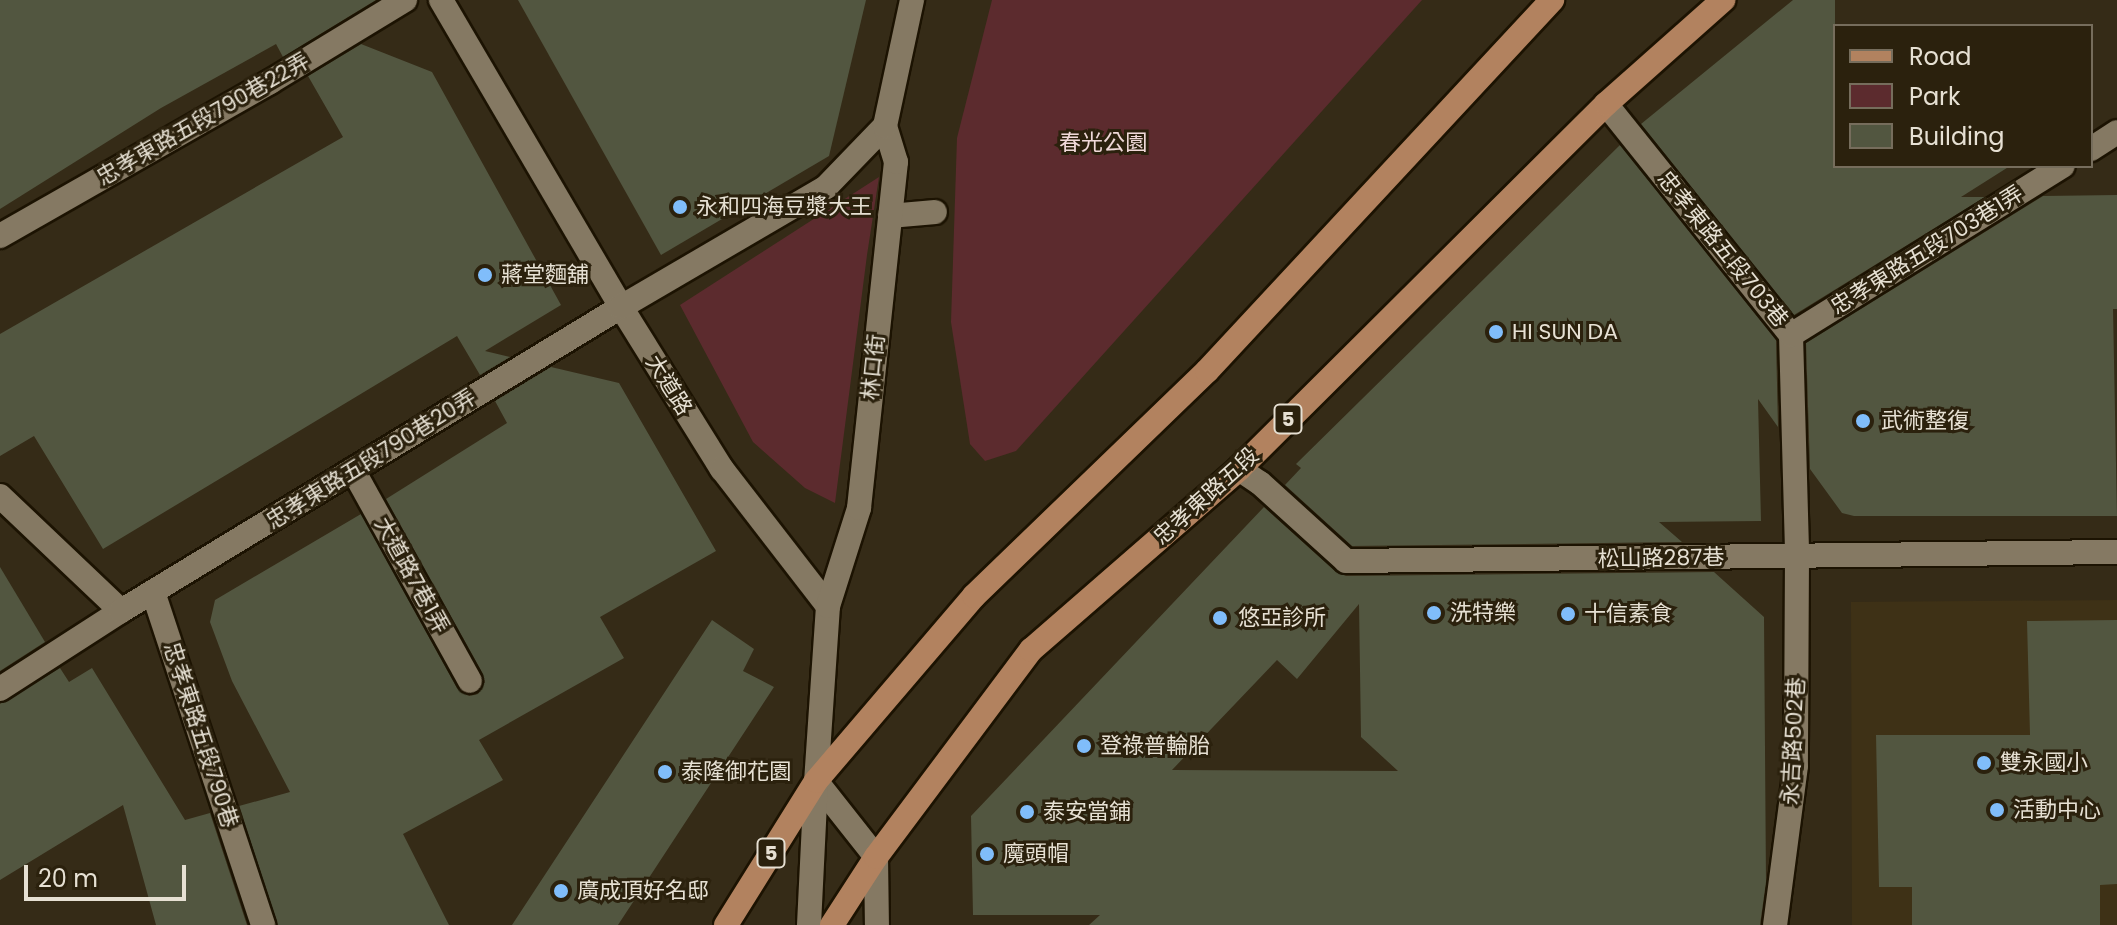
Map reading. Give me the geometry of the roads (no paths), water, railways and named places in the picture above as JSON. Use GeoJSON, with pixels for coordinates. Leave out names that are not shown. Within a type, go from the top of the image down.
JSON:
{"type":"FeatureCollection","features":[{"type":"Feature","properties":{"kind":"main road","name":"5"},"geometry":{"type":"LineString","coordinates":[[726,925],[816,781],[974,596],[1207,371],[1552,0]]}},
{"type":"Feature","properties":{"kind":"main road","name":"忠孝東路五段"},"geometry":{"type":"LineString","coordinates":[[832,925],[876,857],[1031,650],[1239,469],[1606,104],[1723,0]]}},
{"type":"Feature","properties":{"kind":"street","name":"忠孝東路五段790巷22弄"},"geometry":{"type":"LineString","coordinates":[[0,236],[270,82],[405,0]]}},
{"type":"Feature","properties":{"kind":"street","name":"大道路"},"geometry":{"type":"LineString","coordinates":[[441,0],[621,307],[722,469],[828,606]]}},
{"type":"Feature","properties":{"kind":"street","name":"林口街"},"geometry":{"type":"LineString","coordinates":[[828,606],[859,508],[896,162],[885,126],[912,0]]}},
{"type":"Feature","properties":{"kind":"street","name":"忠孝東路五段703巷"},"geometry":{"type":"LineString","coordinates":[[1606,104],[1791,335],[1797,556]]}},
{"type":"Feature","properties":{"kind":"street"},"geometry":{"type":"LineString","coordinates":[[621,307],[826,187],[885,126]]}},
{"type":"Feature","properties":{"kind":"street"},"geometry":{"type":"LineString","coordinates":[[2093,148],[2117,132]]}},
{"type":"Feature","properties":{"kind":"street"},"geometry":{"type":"LineString","coordinates":[[2093,149],[2117,150]]}},
{"type":"Feature","properties":{"kind":"street","name":"忠孝東路五段703巷1弄"},"geometry":{"type":"LineString","coordinates":[[1791,335],[2060,168]]}},
{"type":"Feature","properties":{"kind":"street"},"geometry":{"type":"LineString","coordinates":[[890,216],[935,212]]}},
{"type":"Feature","properties":{"kind":"street","name":"忠孝東路五段790巷20弄"},"geometry":{"type":"LineString","coordinates":[[0,689],[121,611],[621,307]]}},
{"type":"Feature","properties":{"kind":"street","name":"松山路287巷"},"geometry":{"type":"LineString","coordinates":[[1239,469],[1260,483],[1346,561],[2117,552]]}},
{"type":"Feature","properties":{"kind":"street","name":"大道路7巷1弄"},"geometry":{"type":"LineString","coordinates":[[353,470],[470,681]]}},
{"type":"Feature","properties":{"kind":"street"},"geometry":{"type":"LineString","coordinates":[[0,496],[121,611]]}},
{"type":"Feature","properties":{"kind":"street","name":"永吉路502巷"},"geometry":{"type":"LineString","coordinates":[[1775,925],[1796,766],[1797,556]]}},
{"type":"Feature","properties":{"kind":"street","name":"忠孝東路五段790巷"},"geometry":{"type":"LineString","coordinates":[[153,592],[263,925]]}},
{"type":"Feature","properties":{"kind":"street"},"geometry":{"type":"LineString","coordinates":[[809,925],[828,606]]}},
{"type":"Feature","properties":{"kind":"street"},"geometry":{"type":"LineString","coordinates":[[816,781],[876,857],[877,925]]}},
{"type":"Feature","properties":{"kind":"place","name":"永和四海豆漿大王"},"geometry":{"type":"Point","coordinates":[680,207]}},
{"type":"Feature","properties":{"kind":"place","name":"蔣堂麵舖"},"geometry":{"type":"Point","coordinates":[485,275]}},
{"type":"Feature","properties":{"kind":"place","name":"HI SUN DA"},"geometry":{"type":"Point","coordinates":[1496,332]}},
{"type":"Feature","properties":{"kind":"place","name":"武術整復"},"geometry":{"type":"Point","coordinates":[1863,421]}},
{"type":"Feature","properties":{"kind":"place","name":"洗特樂"},"geometry":{"type":"Point","coordinates":[1434,613]}},
{"type":"Feature","properties":{"kind":"place","name":"十信素食"},"geometry":{"type":"Point","coordinates":[1568,614]}},
{"type":"Feature","properties":{"kind":"place","name":"悠亞診所"},"geometry":{"type":"Point","coordinates":[1220,618]}},
{"type":"Feature","properties":{"kind":"place","name":"登祿普輪胎"},"geometry":{"type":"Point","coordinates":[1084,746]}},
{"type":"Feature","properties":{"kind":"place","name":"雙永國小"},"geometry":{"type":"Point","coordinates":[1984,763]}},
{"type":"Feature","properties":{"kind":"place","name":"泰隆御花園"},"geometry":{"type":"Point","coordinates":[665,772]}},
{"type":"Feature","properties":{"kind":"place","name":"活動中心"},"geometry":{"type":"Point","coordinates":[1997,810]}},
{"type":"Feature","properties":{"kind":"place","name":"泰安當鋪"},"geometry":{"type":"Point","coordinates":[1027,812]}},
{"type":"Feature","properties":{"kind":"place","name":"魔頭帽"},"geometry":{"type":"Point","coordinates":[987,854]}},
{"type":"Feature","properties":{"kind":"place","name":"廣成頂好名邸"},"geometry":{"type":"Point","coordinates":[561,891]}},
{"type":"Feature","properties":{"kind":"park label","name":"春光公園"},"geometry":{"type":"Point","coordinates":[1103,143]}}]}
